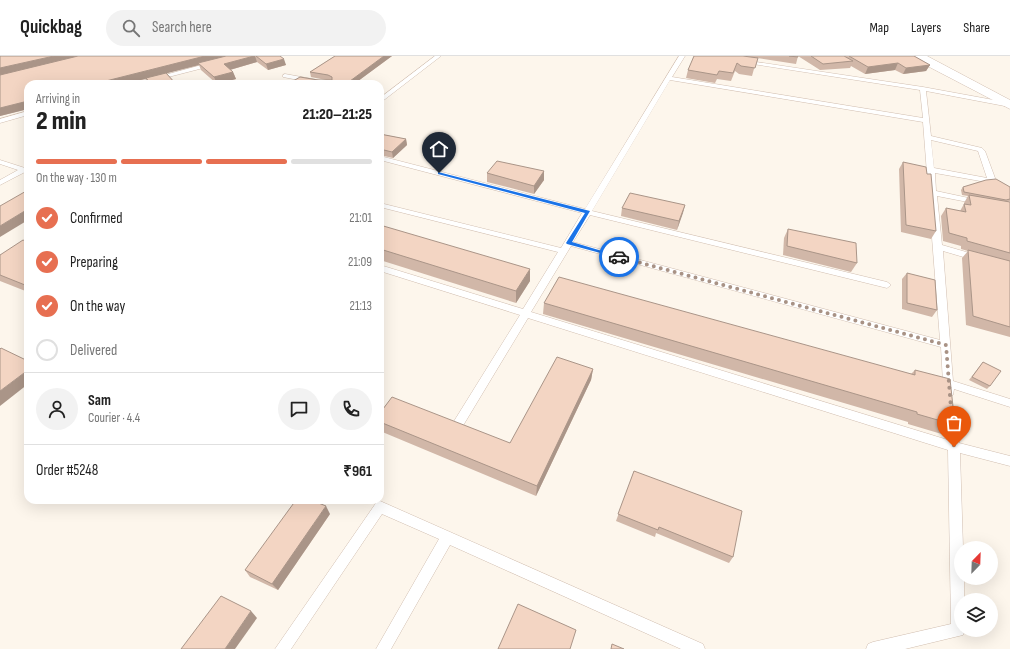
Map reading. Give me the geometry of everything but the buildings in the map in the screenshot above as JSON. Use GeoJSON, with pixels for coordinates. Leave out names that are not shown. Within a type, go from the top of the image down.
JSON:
{"type":"FeatureCollection","features":[{"type":"Feature","properties":{"kind":"street"},"geometry":{"type":"LineString","coordinates":[[918,56],[1010,105]]}},
{"type":"Feature","properties":{"kind":"lane"},"geometry":{"type":"LineString","coordinates":[[384,98],[438,56]]}},
{"type":"Feature","properties":{"kind":"lane"},"geometry":{"type":"LineString","coordinates":[[457,426],[682,56]]}},
{"type":"Feature","properties":{"kind":"lane"},"geometry":{"type":"LineString","coordinates":[[737,61],[924,89],[1010,105]]}},
{"type":"Feature","properties":{"kind":"lane"},"geometry":{"type":"LineString","coordinates":[[150,80],[222,62]]}},
{"type":"Feature","properties":{"kind":"lane"},"geometry":{"type":"LineString","coordinates":[[286,76],[308,80]]}},
{"type":"Feature","properties":{"kind":"lane"},"geometry":{"type":"LineString","coordinates":[[669,78],[927,121]]}},
{"type":"Feature","properties":{"kind":"lane"},"geometry":{"type":"LineString","coordinates":[[873,649],[958,630],[954,447],[924,89]]}},
{"type":"Feature","properties":{"kind":"lane"},"geometry":{"type":"LineString","coordinates":[[384,94],[388,95]]}},
{"type":"Feature","properties":{"kind":"lane"},"geometry":{"type":"LineString","coordinates":[[0,121],[24,114]]}},
{"type":"Feature","properties":{"kind":"lane"},"geometry":{"type":"LineString","coordinates":[[928,137],[980,149],[992,178],[986,180],[931,170]]}},
{"type":"Feature","properties":{"kind":"lane"},"geometry":{"type":"LineString","coordinates":[[384,159],[588,212],[887,285]]}},
{"type":"Feature","properties":{"kind":"lane"},"geometry":{"type":"LineString","coordinates":[[0,162],[24,170]]}},
{"type":"Feature","properties":{"kind":"lane"},"geometry":{"type":"LineString","coordinates":[[0,183],[24,172]]}},
{"type":"Feature","properties":{"kind":"lane"},"geometry":{"type":"LineString","coordinates":[[933,193],[987,204]]}},
{"type":"Feature","properties":{"kind":"lane"},"geometry":{"type":"LineString","coordinates":[[384,206],[566,247],[946,345]]}},
{"type":"Feature","properties":{"kind":"lane"},"geometry":{"type":"LineString","coordinates":[[938,248],[988,261]]}},
{"type":"Feature","properties":{"kind":"lane"},"geometry":{"type":"LineString","coordinates":[[384,269],[954,447],[1010,461]]}},
{"type":"Feature","properties":{"kind":"lane"},"geometry":{"type":"LineString","coordinates":[[948,383],[1010,403]]}},
{"type":"Feature","properties":{"kind":"lane"},"geometry":{"type":"LineString","coordinates":[[282,649],[380,507],[698,649]]}},
{"type":"Feature","properties":{"kind":"lane"},"geometry":{"type":"LineString","coordinates":[[383,649],[447,537]]}},
{"type":"Feature","properties":{"kind":"way so far"},"geometry":{"type":"LineString","coordinates":[[619,257],[946,345],[954,447]]}},
{"type":"Feature","properties":{"kind":"route"},"geometry":{"type":"LineString","coordinates":[[439,173],[588,212],[569,243],[619,257]]}}]}
